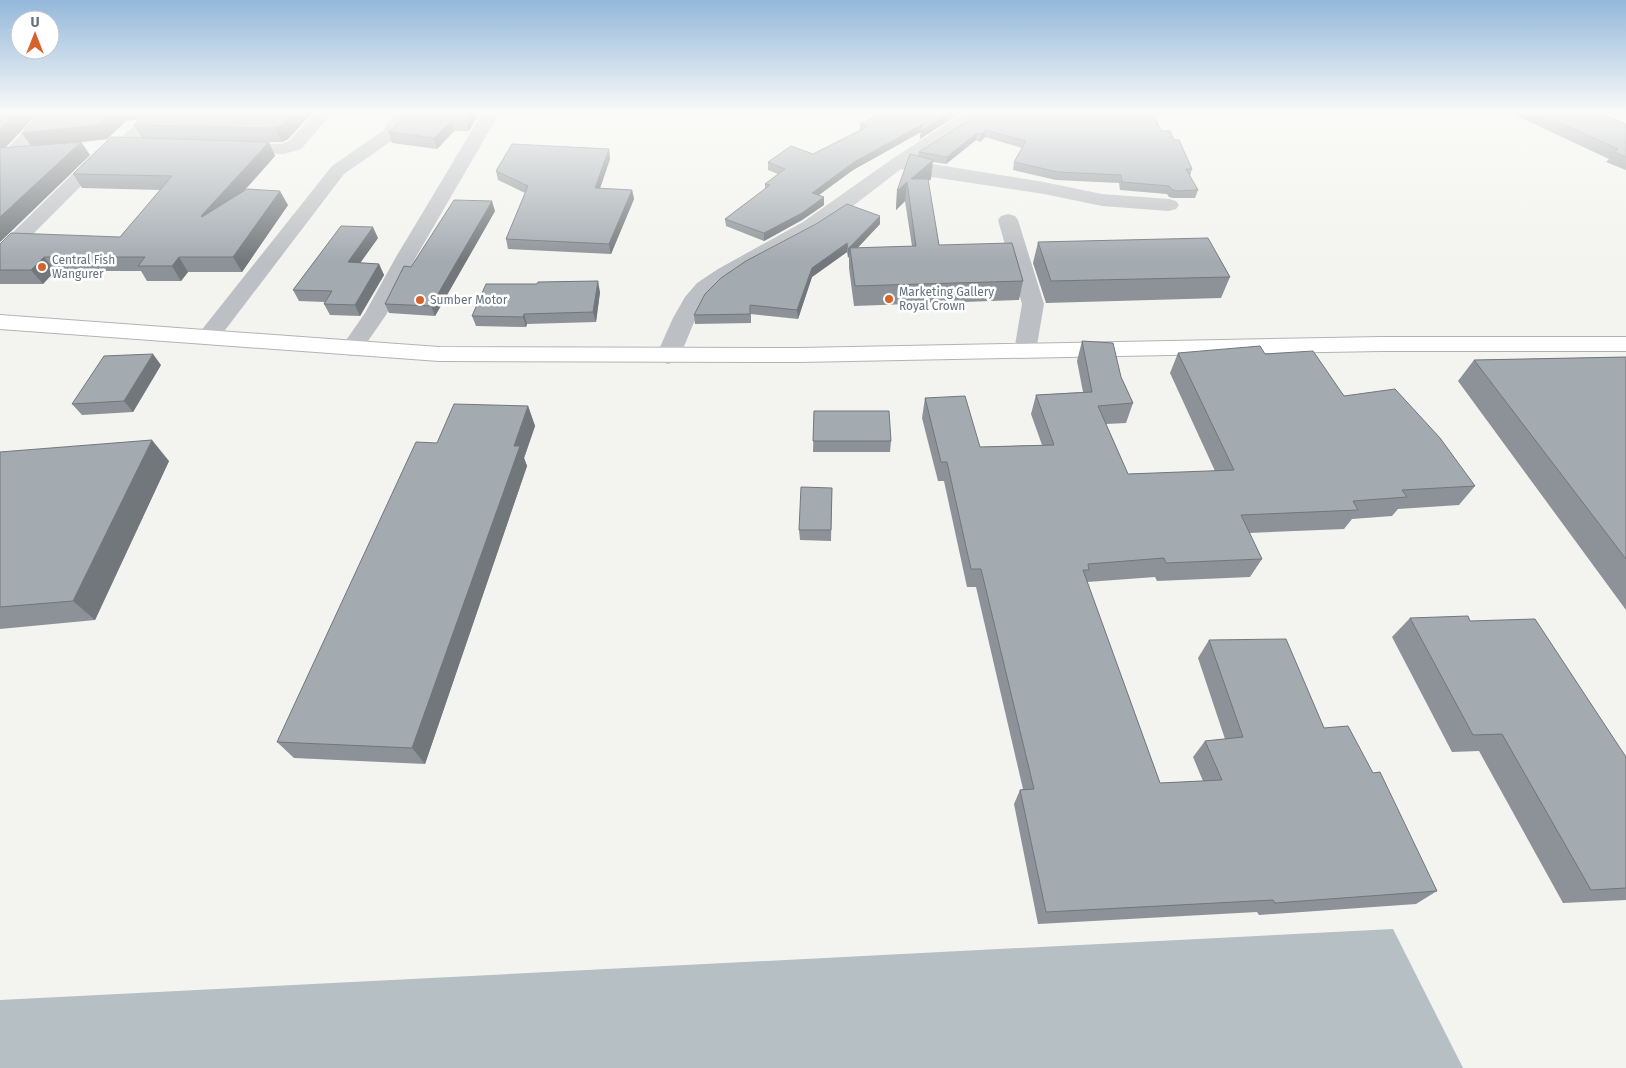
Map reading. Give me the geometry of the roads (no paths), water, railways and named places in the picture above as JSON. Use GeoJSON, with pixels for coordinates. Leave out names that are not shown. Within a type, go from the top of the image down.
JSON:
{"type":"FeatureCollection","features":[{"type":"Feature","properties":{"kind":"highway"},"geometry":{"type":"LineString","coordinates":[[0,322],[439,354],[668,356],[1381,344],[1626,344]]}},
{"type":"Feature","properties":{"kind":"street"},"geometry":{"type":"LineString","coordinates":[[0,256],[94,162]]}},
{"type":"Feature","properties":{"kind":"street"},"geometry":{"type":"LineString","coordinates":[[208,337],[338,170],[350,162]]}},
{"type":"Feature","properties":{"kind":"street"},"geometry":{"type":"LineString","coordinates":[[351,349],[375,315],[406,257],[462,162]]}},
{"type":"Feature","properties":{"kind":"street"},"geometry":{"type":"LineString","coordinates":[[668,356],[692,302],[705,288],[725,273],[810,226],[898,163],[925,170],[1044,188],[1102,200],[1169,205]]}},
{"type":"Feature","properties":{"kind":"street"},"geometry":{"type":"LineString","coordinates":[[1008,220],[1033,304],[1025,351]]}},
{"type":"Feature","properties":{"kind":"place","name":"Central Fish Wangurer"},"geometry":{"type":"Point","coordinates":[42,267]}},
{"type":"Feature","properties":{"kind":"place","name":"Marketing Gallery Royal Crown"},"geometry":{"type":"Point","coordinates":[889,299]}},
{"type":"Feature","properties":{"kind":"place","name":"Sumber Motor"},"geometry":{"type":"Point","coordinates":[420,300]}}]}
